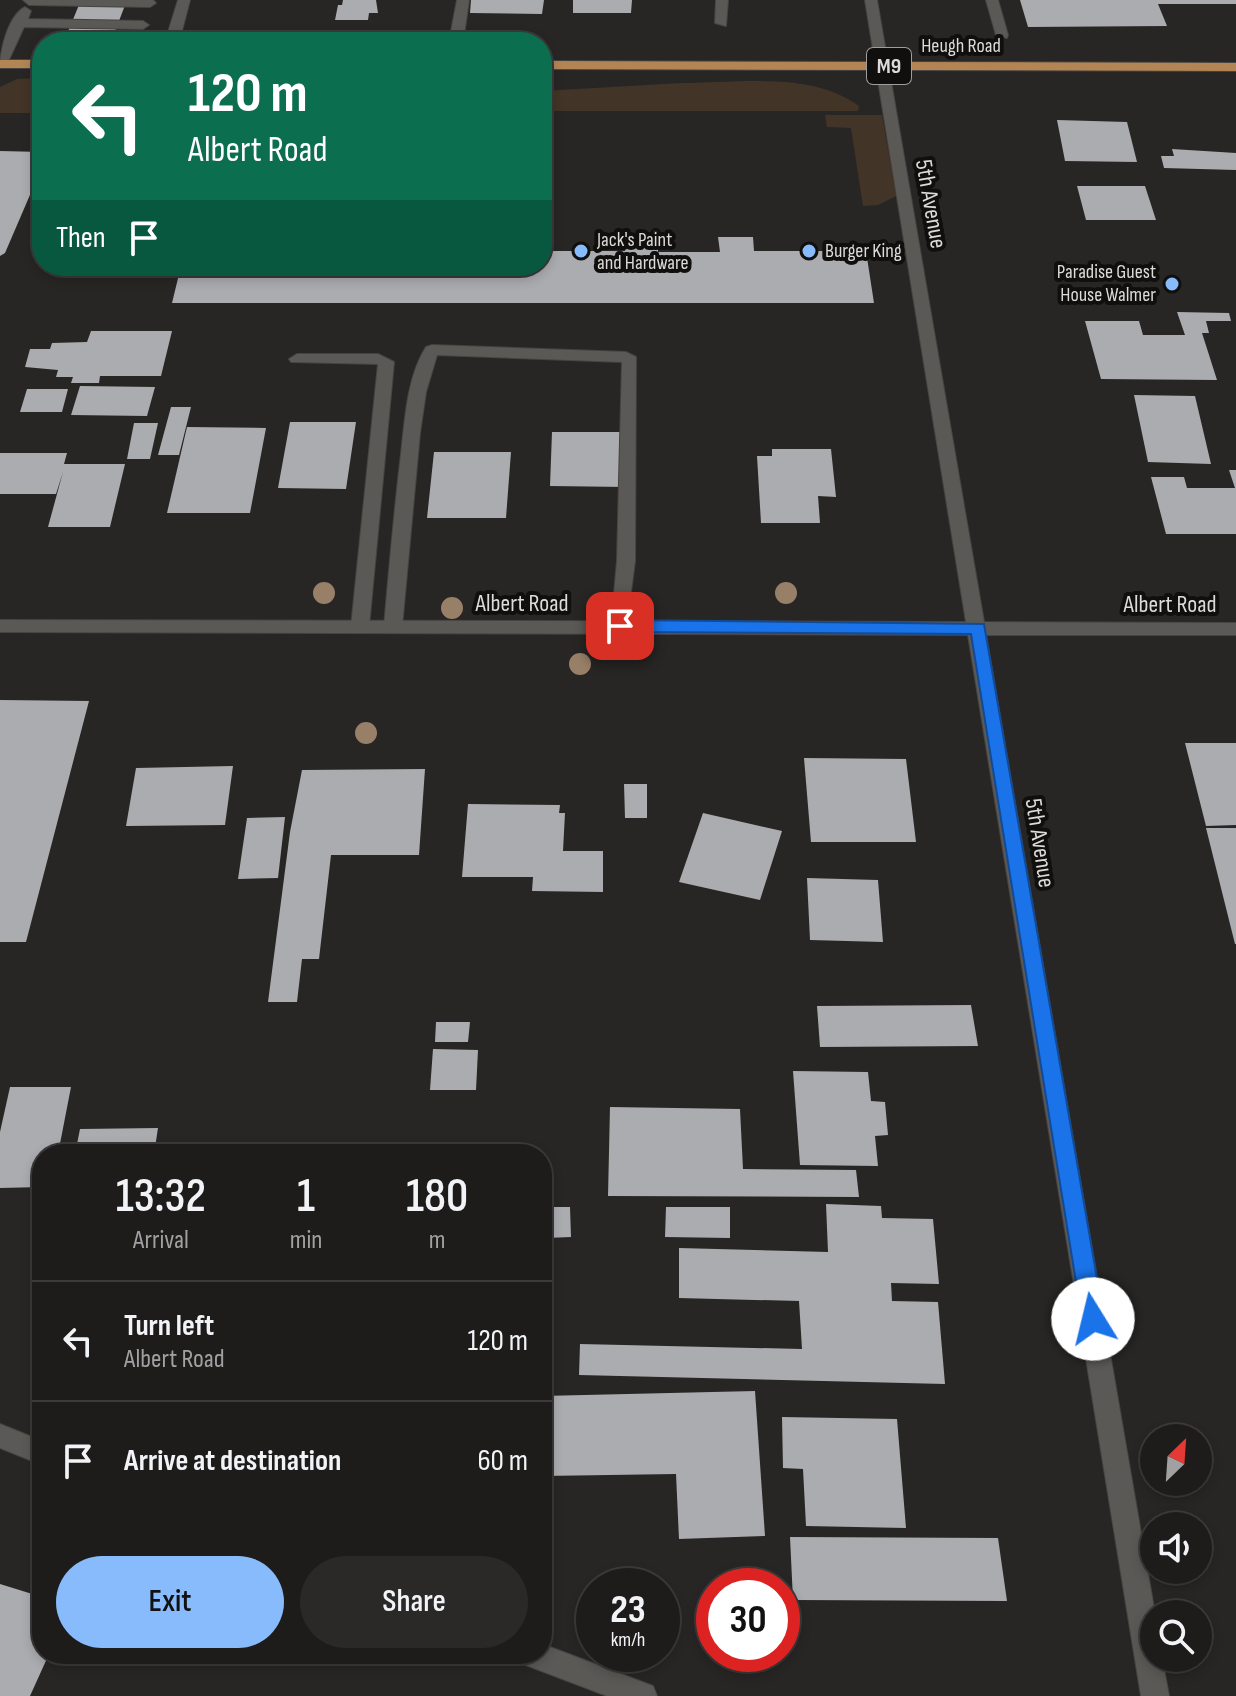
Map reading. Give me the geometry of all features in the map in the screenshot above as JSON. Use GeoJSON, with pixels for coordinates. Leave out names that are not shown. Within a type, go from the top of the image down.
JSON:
{"type":"FeatureCollection","features":[{"type":"Feature","properties":{"kind":"main road"},"geometry":{"type":"LineString","coordinates":[[0,64],[32,64]]}},
{"type":"Feature","properties":{"kind":"main road","name":"Heugh Road"},"geometry":{"type":"LineString","coordinates":[[552,65],[1236,67]]}},
{"type":"Feature","properties":{"kind":"street"},"geometry":{"type":"LineString","coordinates":[[175,32],[184,0]]}},
{"type":"Feature","properties":{"kind":"street"},"geometry":{"type":"LineString","coordinates":[[458,32],[463,0]]}},
{"type":"Feature","properties":{"kind":"street"},"geometry":{"type":"LineString","coordinates":[[721,23],[722,0]]}},
{"type":"Feature","properties":{"kind":"street","name":"5th Avenue"},"geometry":{"type":"LineString","coordinates":[[871,0],[1155,1696]]}},
{"type":"Feature","properties":{"kind":"street"},"geometry":{"type":"LineString","coordinates":[[992,0],[1002,35]]}},
{"type":"Feature","properties":{"kind":"street"},"geometry":{"type":"LineString","coordinates":[[26,9],[148,10]]}},
{"type":"Feature","properties":{"kind":"street"},"geometry":{"type":"LineString","coordinates":[[26,9],[148,10]]}},
{"type":"Feature","properties":{"kind":"street"},"geometry":{"type":"LineString","coordinates":[[0,64],[26,9]]}},
{"type":"Feature","properties":{"kind":"street"},"geometry":{"type":"LineString","coordinates":[[140,32],[148,10]]}},
{"type":"Feature","properties":{"kind":"street"},"geometry":{"type":"LineString","coordinates":[[393,627],[413,418],[424,357],[432,350],[626,357],[630,360],[626,561],[620,626]]}},
{"type":"Feature","properties":{"kind":"street"},"geometry":{"type":"LineString","coordinates":[[297,359],[378,359],[386,362],[360,627]]}},
{"type":"Feature","properties":{"kind":"street","name":"Albert Road"},"geometry":{"type":"LineString","coordinates":[[0,626],[1236,629]]}},
{"type":"Feature","properties":{"kind":"street"},"geometry":{"type":"LineString","coordinates":[[0,1436],[32,1449]]}},
{"type":"Feature","properties":{"kind":"street"},"geometry":{"type":"LineString","coordinates":[[552,1661],[643,1696]]}},
{"type":"Feature","properties":{"kind":"shaded area"},"geometry":{"type":"Polygon","coordinates":[[[32,78],[32,113],[0,113],[0,87],[17,79],[32,78]]]}},
{"type":"Feature","properties":{"kind":"shaded area"},"geometry":{"type":"Polygon","coordinates":[[[774,81],[819,88],[859,106],[858,111],[552,111],[552,90],[774,81]]]}},
{"type":"Feature","properties":{"kind":"shaded area"},"geometry":{"type":"Polygon","coordinates":[[[825,115],[882,115],[896,196],[878,205],[863,206],[851,128],[827,127],[825,115]]]}},
{"type":"Feature","properties":{"kind":"building"},"geometry":{"type":"Polygon","coordinates":[[[81,0],[127,0],[115,32],[68,32],[81,0]]]}},
{"type":"Feature","properties":{"kind":"building"},"geometry":{"type":"Polygon","coordinates":[[[343,0],[376,0],[378,13],[369,13],[368,20],[335,20],[338,5],[342,5],[343,0]]]}},
{"type":"Feature","properties":{"kind":"building"},"geometry":{"type":"Polygon","coordinates":[[[471,0],[544,0],[542,14],[470,13],[471,0]]]}},
{"type":"Feature","properties":{"kind":"building"},"geometry":{"type":"Polygon","coordinates":[[[573,0],[632,0],[631,13],[573,13],[573,0]]]}},
{"type":"Feature","properties":{"kind":"building"},"geometry":{"type":"Polygon","coordinates":[[[1020,0],[1236,0],[1236,4],[1158,4],[1167,26],[1028,27],[1020,0]]]}},
{"type":"Feature","properties":{"kind":"building"},"geometry":{"type":"Polygon","coordinates":[[[1057,120],[1127,122],[1137,162],[1065,161],[1057,120]]]}},
{"type":"Feature","properties":{"kind":"building"},"geometry":{"type":"Polygon","coordinates":[[[1172,149],[1236,153],[1236,170],[1164,168],[1161,156],[1174,156],[1172,149]]]}},
{"type":"Feature","properties":{"kind":"building"},"geometry":{"type":"Polygon","coordinates":[[[0,151],[32,152],[32,190],[5,253],[0,256],[0,151]]]}},
{"type":"Feature","properties":{"kind":"building"},"geometry":{"type":"Polygon","coordinates":[[[1077,186],[1145,186],[1156,220],[1086,220],[1077,186]]]}},
{"type":"Feature","properties":{"kind":"building"},"geometry":{"type":"Polygon","coordinates":[[[625,237],[658,237],[658,252],[720,252],[718,237],[753,237],[754,251],[866,251],[874,303],[172,303],[179,276],[552,276],[552,251],[625,251],[625,237]]]}},
{"type":"Feature","properties":{"kind":"building"},"geometry":{"type":"Polygon","coordinates":[[[1177,312],[1229,313],[1231,321],[1206,321],[1209,333],[1202,333],[1217,380],[1101,379],[1085,321],[1139,321],[1143,335],[1185,335],[1177,312]]]}},
{"type":"Feature","properties":{"kind":"building"},"geometry":{"type":"Polygon","coordinates":[[[91,331],[172,331],[161,376],[100,376],[99,383],[71,383],[73,377],[56,377],[58,370],[25,367],[30,349],[50,349],[52,343],[87,342],[91,331]]]}},
{"type":"Feature","properties":{"kind":"building"},"geometry":{"type":"Polygon","coordinates":[[[80,386],[155,387],[147,416],[71,415],[80,386]]]}},
{"type":"Feature","properties":{"kind":"building"},"geometry":{"type":"Polygon","coordinates":[[[27,389],[68,389],[62,412],[20,412],[27,389]]]}},
{"type":"Feature","properties":{"kind":"building"},"geometry":{"type":"Polygon","coordinates":[[[1134,395],[1195,396],[1211,464],[1148,462],[1134,395]]]}},
{"type":"Feature","properties":{"kind":"building"},"geometry":{"type":"Polygon","coordinates":[[[171,407],[191,407],[179,455],[158,455],[171,407]]]}},
{"type":"Feature","properties":{"kind":"building"},"geometry":{"type":"Polygon","coordinates":[[[290,422],[356,422],[346,489],[278,488],[290,422]]]}},
{"type":"Feature","properties":{"kind":"building"},"geometry":{"type":"Polygon","coordinates":[[[134,423],[158,423],[150,459],[127,459],[134,423]]]}},
{"type":"Feature","properties":{"kind":"building"},"geometry":{"type":"Polygon","coordinates":[[[187,427],[266,428],[250,513],[167,513],[187,427]]]}},
{"type":"Feature","properties":{"kind":"building"},"geometry":{"type":"Polygon","coordinates":[[[552,432],[626,432],[626,487],[550,486],[552,432]]]}},
{"type":"Feature","properties":{"kind":"building"},"geometry":{"type":"Polygon","coordinates":[[[772,449],[831,449],[836,497],[818,496],[820,523],[761,523],[757,456],[772,456],[772,449]]]}},
{"type":"Feature","properties":{"kind":"building"},"geometry":{"type":"Polygon","coordinates":[[[434,452],[511,452],[506,518],[427,518],[434,452]]]}},
{"type":"Feature","properties":{"kind":"building"},"geometry":{"type":"Polygon","coordinates":[[[0,453],[67,453],[64,464],[125,464],[110,527],[48,527],[63,472],[56,494],[0,494],[0,453]]]}},
{"type":"Feature","properties":{"kind":"building"},"geometry":{"type":"Polygon","coordinates":[[[1229,470],[1236,470],[1236,534],[1166,534],[1151,477],[1184,477],[1187,488],[1235,488],[1229,470]]]}},
{"type":"Feature","properties":{"kind":"building"},"geometry":{"type":"Polygon","coordinates":[[[0,700],[89,701],[26,942],[0,942],[0,700]]]}},
{"type":"Feature","properties":{"kind":"building"},"geometry":{"type":"Polygon","coordinates":[[[1185,743],[1236,743],[1236,825],[1206,826],[1185,743]]]}},
{"type":"Feature","properties":{"kind":"building"},"geometry":{"type":"Polygon","coordinates":[[[804,758],[906,759],[916,842],[811,842],[804,758]]]}},
{"type":"Feature","properties":{"kind":"building"},"geometry":{"type":"Polygon","coordinates":[[[233,766],[225,825],[126,826],[136,768],[233,766]]]}},
{"type":"Feature","properties":{"kind":"building"},"geometry":{"type":"Polygon","coordinates":[[[425,769],[419,855],[331,855],[319,959],[302,959],[297,1002],[268,1002],[290,832],[302,770],[425,769]]]}},
{"type":"Feature","properties":{"kind":"building"},"geometry":{"type":"Polygon","coordinates":[[[624,784],[647,784],[647,818],[625,818],[624,784]]]}},
{"type":"Feature","properties":{"kind":"building"},"geometry":{"type":"Polygon","coordinates":[[[468,804],[560,805],[559,813],[565,813],[563,851],[603,851],[603,892],[532,891],[533,877],[462,877],[468,804]]]}},
{"type":"Feature","properties":{"kind":"building"},"geometry":{"type":"Polygon","coordinates":[[[703,813],[782,831],[760,900],[679,882],[703,813]]]}},
{"type":"Feature","properties":{"kind":"building"},"geometry":{"type":"Polygon","coordinates":[[[285,817],[278,878],[238,879],[247,818],[285,817]]]}},
{"type":"Feature","properties":{"kind":"building"},"geometry":{"type":"Polygon","coordinates":[[[1206,828],[1236,828],[1236,944],[1235,944],[1206,828]]]}},
{"type":"Feature","properties":{"kind":"building"},"geometry":{"type":"Polygon","coordinates":[[[807,878],[878,880],[883,942],[810,940],[807,878]]]}},
{"type":"Feature","properties":{"kind":"building"},"geometry":{"type":"Polygon","coordinates":[[[971,1005],[978,1046],[820,1047],[817,1006],[971,1005]]]}},
{"type":"Feature","properties":{"kind":"building"},"geometry":{"type":"Polygon","coordinates":[[[436,1022],[470,1022],[468,1042],[435,1042],[436,1022]]]}},
{"type":"Feature","properties":{"kind":"building"},"geometry":{"type":"Polygon","coordinates":[[[433,1049],[478,1050],[476,1090],[430,1090],[433,1049]]]}},
{"type":"Feature","properties":{"kind":"building"},"geometry":{"type":"Polygon","coordinates":[[[793,1071],[868,1072],[871,1101],[885,1102],[888,1135],[875,1136],[878,1166],[800,1165],[793,1071]]]}},
{"type":"Feature","properties":{"kind":"building"},"geometry":{"type":"Polygon","coordinates":[[[10,1087],[71,1087],[60,1144],[32,1144],[32,1187],[0,1188],[0,1132],[10,1087]]]}},
{"type":"Feature","properties":{"kind":"building"},"geometry":{"type":"Polygon","coordinates":[[[610,1107],[740,1109],[743,1169],[856,1170],[859,1197],[608,1196],[610,1107]]]}},
{"type":"Feature","properties":{"kind":"building"},"geometry":{"type":"Polygon","coordinates":[[[158,1128],[156,1144],[77,1144],[80,1129],[158,1128]]]}},
{"type":"Feature","properties":{"kind":"building"},"geometry":{"type":"Polygon","coordinates":[[[826,1204],[881,1206],[882,1218],[933,1219],[939,1284],[891,1283],[892,1301],[938,1302],[945,1384],[579,1375],[580,1344],[802,1349],[799,1301],[679,1298],[679,1248],[828,1252],[826,1204]]]}},
{"type":"Feature","properties":{"kind":"building"},"geometry":{"type":"Polygon","coordinates":[[[552,1207],[570,1207],[571,1237],[552,1238],[552,1207]]]}},
{"type":"Feature","properties":{"kind":"building"},"geometry":{"type":"Polygon","coordinates":[[[666,1207],[730,1207],[730,1238],[665,1237],[666,1207]]]}},
{"type":"Feature","properties":{"kind":"building"},"geometry":{"type":"Polygon","coordinates":[[[755,1391],[765,1536],[679,1539],[676,1474],[552,1476],[552,1396],[755,1391]]]}},
{"type":"Feature","properties":{"kind":"building"},"geometry":{"type":"Polygon","coordinates":[[[782,1417],[897,1419],[906,1528],[806,1526],[803,1469],[783,1468],[782,1417]]]}},
{"type":"Feature","properties":{"kind":"building"},"geometry":{"type":"Polygon","coordinates":[[[790,1537],[998,1538],[1007,1601],[800,1600],[800,1568],[791,1568],[790,1537]]]}},
{"type":"Feature","properties":{"kind":"building"},"geometry":{"type":"Polygon","coordinates":[[[0,1584],[32,1594],[32,1664],[44,1664],[30,1696],[0,1696],[0,1584]]]}},
{"type":"Feature","properties":{"kind":"place","name":"Jack's Paint and Hardware"},"geometry":{"type":"Point","coordinates":[581,251]}},
{"type":"Feature","properties":{"kind":"place","name":"Burger King"},"geometry":{"type":"Point","coordinates":[809,251]}},
{"type":"Feature","properties":{"kind":"place","name":"Paradise Guest House Walmer"},"geometry":{"type":"Point","coordinates":[1172,284]}},
{"type":"Feature","properties":{"kind":"route"},"geometry":{"type":"LineString","coordinates":[[620,626],[978,628],[1093,1319]]}}]}
